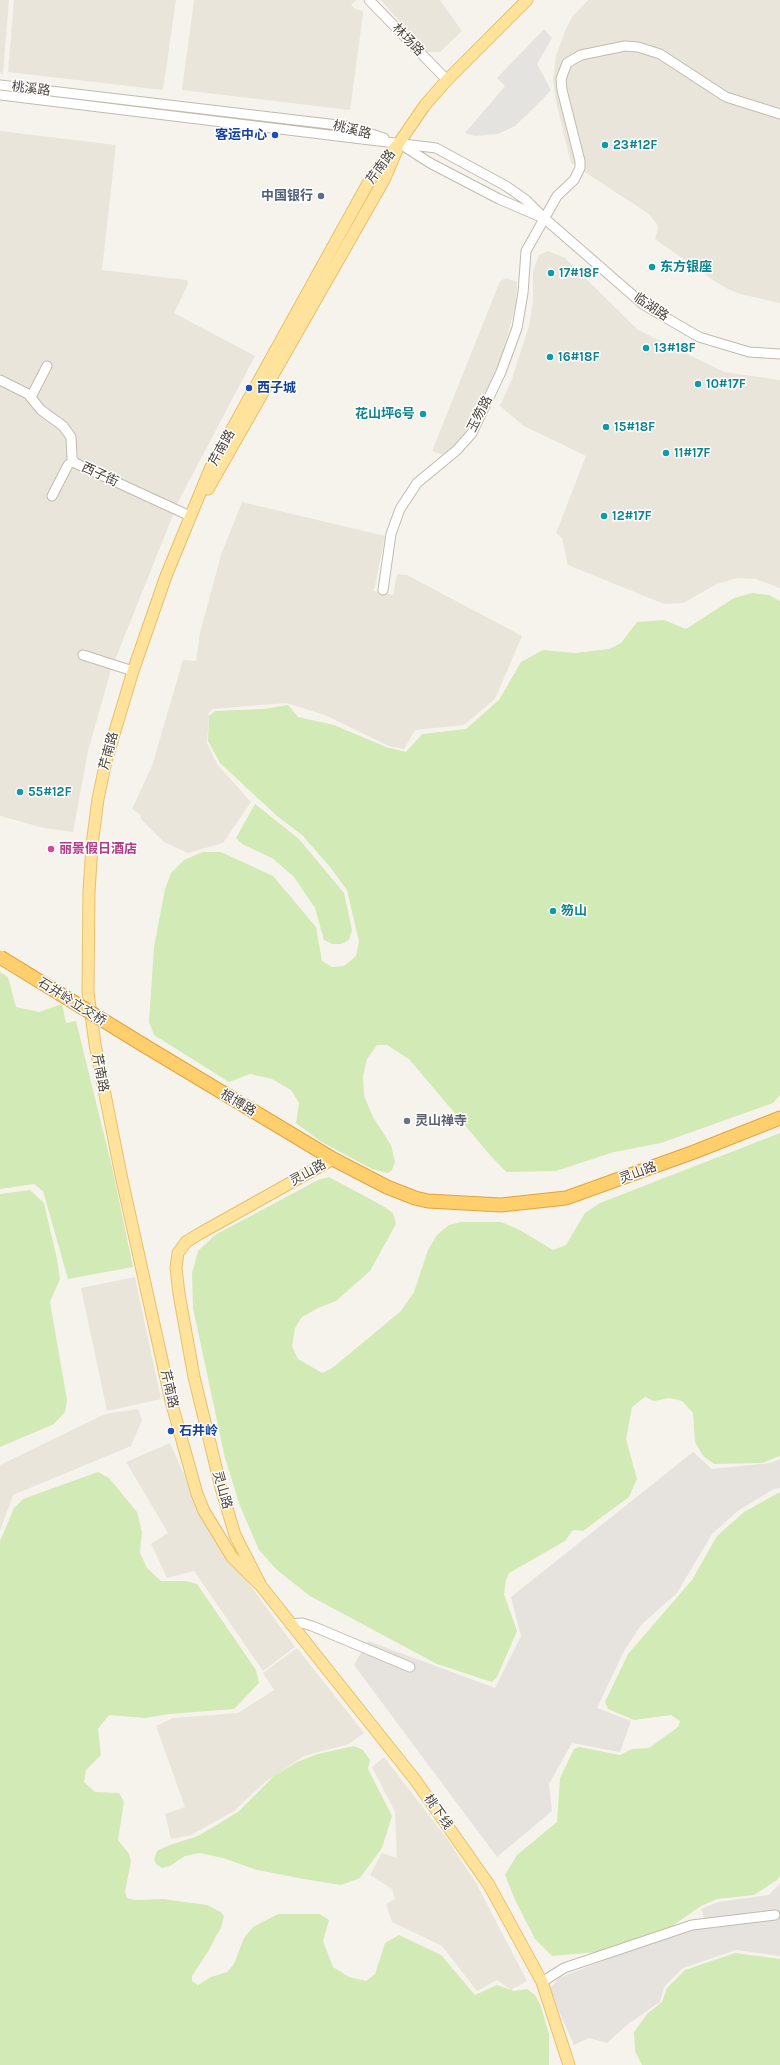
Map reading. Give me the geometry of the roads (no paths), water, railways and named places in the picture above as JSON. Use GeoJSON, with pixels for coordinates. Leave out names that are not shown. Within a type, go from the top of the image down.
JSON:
{"type":"FeatureCollection","features":[{"type":"Feature","properties":{"kind":"highway","name":"石井岭立交桥"},"geometry":{"type":"LineString","coordinates":[[0,957],[145,1046]]}},
{"type":"Feature","properties":{"kind":"highway","name":"根博路"},"geometry":{"type":"LineString","coordinates":[[145,1046],[333,1159]]}},
{"type":"Feature","properties":{"kind":"highway","name":"灵山路"},"geometry":{"type":"LineString","coordinates":[[333,1159],[387,1187],[415,1198],[461,1204],[501,1205],[566,1198],[780,1118]]}},
{"type":"Feature","properties":{"kind":"main road","name":"芹南路"},"geometry":{"type":"LineString","coordinates":[[261,1586],[232,1557],[204,1511],[197,1494],[171,1401],[121,1175],[95,1044],[88,992],[92,845],[98,799],[106,761],[132,672],[166,576],[210,469],[372,176],[399,143],[425,105],[447,80],[527,0]]}},
{"type":"Feature","properties":{"kind":"main road","name":"灵山路"},"geometry":{"type":"LineString","coordinates":[[261,1586],[235,1535],[221,1488],[194,1378],[179,1294],[176,1268],[178,1253],[186,1242],[199,1234],[333,1159]]}},
{"type":"Feature","properties":{"kind":"main road","name":"桃下线"},"geometry":{"type":"LineString","coordinates":[[261,1586],[416,1781],[491,1888],[542,1982],[569,2065]]}},
{"type":"Feature","properties":{"kind":"street","name":"林场路"},"geometry":{"type":"LineString","coordinates":[[369,0],[447,80]]}},
{"type":"Feature","properties":{"kind":"street","name":"玉笏路"},"geometry":{"type":"LineString","coordinates":[[383,590],[391,534],[400,509],[417,483],[457,450],[472,433],[501,372],[517,328],[523,293],[526,251],[557,196],[574,180],[580,168],[580,161],[562,90],[561,79],[567,63],[580,55],[615,47],[638,47],[660,54],[726,96],[780,114]]}},
{"type":"Feature","properties":{"kind":"street","name":"桃溪路"},"geometry":{"type":"LineString","coordinates":[[0,85],[346,126],[399,143]]}},
{"type":"Feature","properties":{"kind":"street","name":"桃溪路"},"geometry":{"type":"LineString","coordinates":[[0,95],[214,120],[356,140],[399,143]]}},
{"type":"Feature","properties":{"kind":"street","name":"临湖路"},"geometry":{"type":"LineString","coordinates":[[399,143],[436,148],[506,186],[526,200],[544,218],[644,305],[699,337],[749,352],[780,354]]}},
{"type":"Feature","properties":{"kind":"street"},"geometry":{"type":"LineString","coordinates":[[399,143],[430,163],[516,208],[544,218]]}},
{"type":"Feature","properties":{"kind":"street"},"geometry":{"type":"LineString","coordinates":[[31,397],[47,366]]}},
{"type":"Feature","properties":{"kind":"street","name":"西子街"},"geometry":{"type":"LineString","coordinates":[[0,380],[22,390],[31,397],[41,410],[66,429],[72,441],[73,460],[80,466],[190,516]]}},
{"type":"Feature","properties":{"kind":"street"},"geometry":{"type":"LineString","coordinates":[[52,496],[68,465],[73,460]]}},
{"type":"Feature","properties":{"kind":"street"},"geometry":{"type":"LineString","coordinates":[[83,655],[132,672]]}},
{"type":"Feature","properties":{"kind":"street"},"geometry":{"type":"LineString","coordinates":[[290,1624],[302,1623],[312,1626],[410,1667]]}},
{"type":"Feature","properties":{"kind":"street"},"geometry":{"type":"LineString","coordinates":[[542,1982],[564,1968],[692,1925],[775,1915]]}},
{"type":"Feature","properties":{"kind":"place","name":"客运中心"},"geometry":{"type":"Point","coordinates":[275,135]}},
{"type":"Feature","properties":{"kind":"place","name":"23#12F"},"geometry":{"type":"Point","coordinates":[605,145]}},
{"type":"Feature","properties":{"kind":"place","name":"中国银行"},"geometry":{"type":"Point","coordinates":[321,196]}},
{"type":"Feature","properties":{"kind":"place","name":"东方银座"},"geometry":{"type":"Point","coordinates":[652,267]}},
{"type":"Feature","properties":{"kind":"place","name":"17#18F"},"geometry":{"type":"Point","coordinates":[551,273]}},
{"type":"Feature","properties":{"kind":"place","name":"13#18F"},"geometry":{"type":"Point","coordinates":[646,348]}},
{"type":"Feature","properties":{"kind":"place","name":"16#18F"},"geometry":{"type":"Point","coordinates":[550,357]}},
{"type":"Feature","properties":{"kind":"place","name":"10#17F"},"geometry":{"type":"Point","coordinates":[698,384]}},
{"type":"Feature","properties":{"kind":"place","name":"西子城"},"geometry":{"type":"Point","coordinates":[249,388]}},
{"type":"Feature","properties":{"kind":"place","name":"花山坪6号"},"geometry":{"type":"Point","coordinates":[423,414]}},
{"type":"Feature","properties":{"kind":"place","name":"15#18F"},"geometry":{"type":"Point","coordinates":[606,427]}},
{"type":"Feature","properties":{"kind":"place","name":"11#17F"},"geometry":{"type":"Point","coordinates":[666,453]}},
{"type":"Feature","properties":{"kind":"place","name":"12#17F"},"geometry":{"type":"Point","coordinates":[604,516]}},
{"type":"Feature","properties":{"kind":"place","name":"55#12F"},"geometry":{"type":"Point","coordinates":[20,792]}},
{"type":"Feature","properties":{"kind":"place","name":"丽景假日酒店"},"geometry":{"type":"Point","coordinates":[51,849]}},
{"type":"Feature","properties":{"kind":"place","name":"笏山"},"geometry":{"type":"Point","coordinates":[553,911]}},
{"type":"Feature","properties":{"kind":"place","name":"灵山禅寺"},"geometry":{"type":"Point","coordinates":[407,1121]}},
{"type":"Feature","properties":{"kind":"place","name":"石井岭"},"geometry":{"type":"Point","coordinates":[171,1431]}}]}
